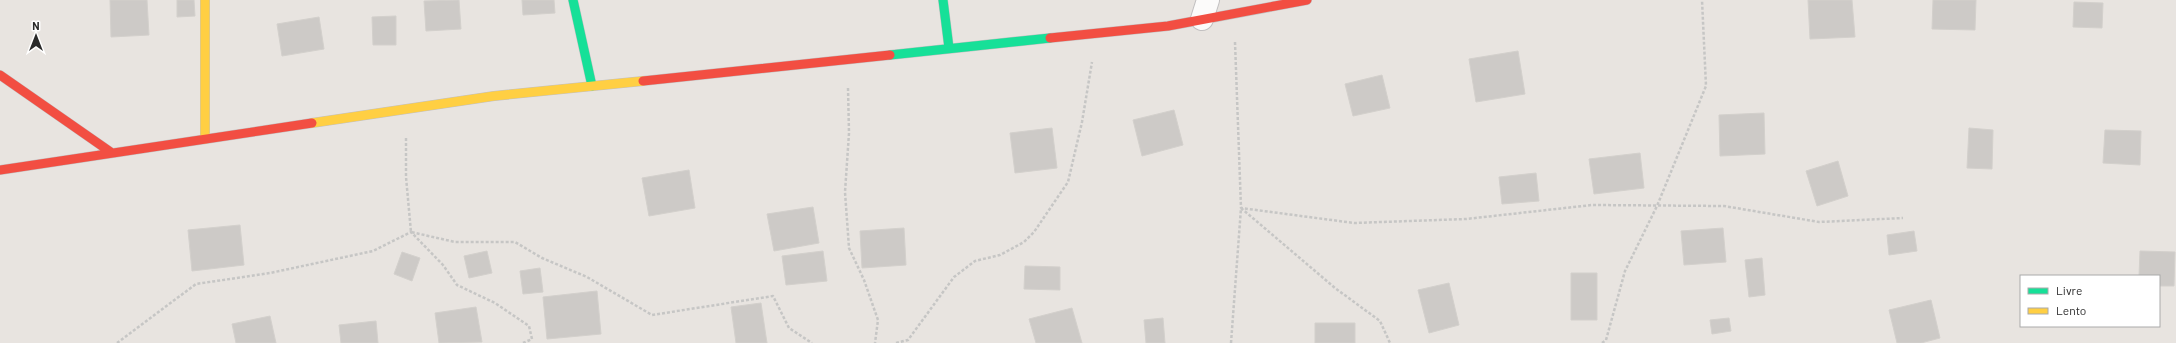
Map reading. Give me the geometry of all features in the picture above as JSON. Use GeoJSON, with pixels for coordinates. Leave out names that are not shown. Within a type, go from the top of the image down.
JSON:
{"type":"FeatureCollection","features":[{"type":"Feature","properties":{"kind":"main road"},"geometry":{"type":"LineString","coordinates":[[205,0],[205,140]]}},
{"type":"Feature","properties":{"kind":"main road"},"geometry":{"type":"LineString","coordinates":[[573,0],[592,86]]}},
{"type":"Feature","properties":{"kind":"main road"},"geometry":{"type":"LineString","coordinates":[[943,0],[949,48]]}},
{"type":"Feature","properties":{"kind":"main road"},"geometry":{"type":"LineString","coordinates":[[0,170],[494,96],[1168,26],[1205,10],[1234,13],[1307,0]]}},
{"type":"Feature","properties":{"kind":"main road"},"geometry":{"type":"LineString","coordinates":[[0,76],[112,153]]}},
{"type":"Feature","properties":{"kind":"path"},"geometry":{"type":"LineString","coordinates":[[1602,343],[1606,340],[1625,271],[1656,206],[1706,86],[1702,0]]}},
{"type":"Feature","properties":{"kind":"path"},"geometry":{"type":"LineString","coordinates":[[1231,343],[1241,208],[1234,13]]}},
{"type":"Feature","properties":{"kind":"path"},"geometry":{"type":"LineString","coordinates":[[896,343],[908,340],[954,277],[975,261],[1000,255],[1024,242],[1034,232],[1068,182],[1092,65],[1095,33]]}},
{"type":"Feature","properties":{"kind":"path"},"geometry":{"type":"LineString","coordinates":[[845,59],[850,104],[845,192],[849,248],[864,280],[878,320],[875,343]]}},
{"type":"Feature","properties":{"kind":"path"},"geometry":{"type":"LineString","coordinates":[[406,110],[406,176],[411,232],[443,265],[457,285],[495,303],[529,326],[532,339],[523,343]]}},
{"type":"Feature","properties":{"kind":"path"},"geometry":{"type":"LineString","coordinates":[[1241,208],[1354,223],[1466,219],[1592,205],[1724,206],[1819,222],[1903,218]]}},
{"type":"Feature","properties":{"kind":"path"},"geometry":{"type":"LineString","coordinates":[[1241,208],[1335,288],[1380,322],[1390,343]]}},
{"type":"Feature","properties":{"kind":"path"},"geometry":{"type":"LineString","coordinates":[[117,343],[196,284],[270,273],[373,251],[411,232],[455,242],[515,242],[542,258],[587,277],[652,315],[772,296],[789,328],[812,343]]}},
{"type":"Feature","properties":{"kind":"building"},"geometry":{"type":"Polygon","coordinates":[[[110,0],[147,0],[149,35],[111,37],[110,0]]]}},
{"type":"Feature","properties":{"kind":"building"},"geometry":{"type":"Polygon","coordinates":[[[177,0],[194,0],[195,16],[177,17],[177,0]]]}},
{"type":"Feature","properties":{"kind":"building"},"geometry":{"type":"Polygon","coordinates":[[[459,0],[461,29],[426,31],[424,1],[459,0]]]}},
{"type":"Feature","properties":{"kind":"building"},"geometry":{"type":"Polygon","coordinates":[[[522,0],[554,0],[555,13],[523,15],[522,0]]]}},
{"type":"Feature","properties":{"kind":"building"},"geometry":{"type":"Polygon","coordinates":[[[1808,0],[1852,0],[1855,37],[1810,39],[1808,0]]]}},
{"type":"Feature","properties":{"kind":"building"},"geometry":{"type":"Polygon","coordinates":[[[1933,0],[1976,0],[1975,30],[1932,29],[1933,0]]]}},
{"type":"Feature","properties":{"kind":"building"},"geometry":{"type":"Polygon","coordinates":[[[2074,2],[2103,3],[2102,28],[2073,27],[2074,2]]]}},
{"type":"Feature","properties":{"kind":"building"},"geometry":{"type":"Polygon","coordinates":[[[396,16],[396,45],[373,45],[372,17],[396,16]]]}},
{"type":"Feature","properties":{"kind":"building"},"geometry":{"type":"Polygon","coordinates":[[[319,17],[324,49],[282,56],[277,24],[319,17]]]}},
{"type":"Feature","properties":{"kind":"building"},"geometry":{"type":"Polygon","coordinates":[[[1518,51],[1525,94],[1476,102],[1469,59],[1518,51]]]}},
{"type":"Feature","properties":{"kind":"building"},"geometry":{"type":"Polygon","coordinates":[[[1382,75],[1390,108],[1353,116],[1345,84],[1382,75]]]}},
{"type":"Feature","properties":{"kind":"building"},"geometry":{"type":"Polygon","coordinates":[[[1174,110],[1183,145],[1142,156],[1133,120],[1174,110]]]}},
{"type":"Feature","properties":{"kind":"building"},"geometry":{"type":"Polygon","coordinates":[[[1764,113],[1765,154],[1720,156],[1719,115],[1764,113]]]}},
{"type":"Feature","properties":{"kind":"building"},"geometry":{"type":"Polygon","coordinates":[[[1052,128],[1057,168],[1015,173],[1010,133],[1052,128]]]}},
{"type":"Feature","properties":{"kind":"building"},"geometry":{"type":"Polygon","coordinates":[[[1969,128],[1993,130],[1992,169],[1967,168],[1969,128]]]}},
{"type":"Feature","properties":{"kind":"building"},"geometry":{"type":"Polygon","coordinates":[[[2105,130],[2141,131],[2140,165],[2103,163],[2105,130]]]}},
{"type":"Feature","properties":{"kind":"building"},"geometry":{"type":"Polygon","coordinates":[[[1640,153],[1644,188],[1594,194],[1589,159],[1640,153]]]}},
{"type":"Feature","properties":{"kind":"building"},"geometry":{"type":"Polygon","coordinates":[[[1838,161],[1848,196],[1817,206],[1806,171],[1838,161]]]}},
{"type":"Feature","properties":{"kind":"building"},"geometry":{"type":"Polygon","coordinates":[[[689,170],[695,208],[649,216],[642,178],[689,170]]]}},
{"type":"Feature","properties":{"kind":"building"},"geometry":{"type":"Polygon","coordinates":[[[1536,173],[1539,201],[1502,204],[1499,177],[1536,173]]]}},
{"type":"Feature","properties":{"kind":"building"},"geometry":{"type":"Polygon","coordinates":[[[813,207],[819,243],[774,251],[767,214],[813,207]]]}},
{"type":"Feature","properties":{"kind":"building"},"geometry":{"type":"Polygon","coordinates":[[[240,225],[244,265],[192,271],[188,230],[240,225]]]}},
{"type":"Feature","properties":{"kind":"building"},"geometry":{"type":"Polygon","coordinates":[[[904,228],[906,265],[862,268],[860,231],[904,228]]]}},
{"type":"Feature","properties":{"kind":"building"},"geometry":{"type":"Polygon","coordinates":[[[1723,228],[1726,262],[1684,265],[1681,231],[1723,228]]]}},
{"type":"Feature","properties":{"kind":"building"},"geometry":{"type":"Polygon","coordinates":[[[1914,231],[1917,251],[1889,255],[1887,235],[1914,231]]]}},
{"type":"Feature","properties":{"kind":"building"},"geometry":{"type":"Polygon","coordinates":[[[487,251],[492,273],[469,278],[464,256],[487,251]]]}},
{"type":"Feature","properties":{"kind":"building"},"geometry":{"type":"Polygon","coordinates":[[[823,251],[827,281],[786,285],[782,256],[823,251]]]}},
{"type":"Feature","properties":{"kind":"building"},"geometry":{"type":"Polygon","coordinates":[[[2140,251],[2175,252],[2174,286],[2160,286],[2160,275],[2139,275],[2140,251]]]}},
{"type":"Feature","properties":{"kind":"building"},"geometry":{"type":"Polygon","coordinates":[[[402,252],[420,258],[412,281],[394,274],[402,252]]]}},
{"type":"Feature","properties":{"kind":"building"},"geometry":{"type":"Polygon","coordinates":[[[1762,258],[1765,295],[1749,297],[1745,260],[1762,258]]]}},
{"type":"Feature","properties":{"kind":"building"},"geometry":{"type":"Polygon","coordinates":[[[1025,266],[1060,267],[1060,290],[1024,289],[1025,266]]]}},
{"type":"Feature","properties":{"kind":"building"},"geometry":{"type":"Polygon","coordinates":[[[540,268],[543,292],[523,294],[520,271],[540,268]]]}},
{"type":"Feature","properties":{"kind":"building"},"geometry":{"type":"Polygon","coordinates":[[[1571,273],[1597,273],[1597,320],[1571,320],[1571,273]]]}},
{"type":"Feature","properties":{"kind":"building"},"geometry":{"type":"Polygon","coordinates":[[[1449,283],[1459,325],[1429,333],[1418,290],[1449,283]]]}},
{"type":"Feature","properties":{"kind":"building"},"geometry":{"type":"Polygon","coordinates":[[[597,291],[601,334],[547,339],[543,297],[597,291]]]}},
{"type":"Feature","properties":{"kind":"building"},"geometry":{"type":"Polygon","coordinates":[[[1931,300],[1940,338],[1921,343],[1897,343],[1889,310],[1931,300]]]}},
{"type":"Feature","properties":{"kind":"building"},"geometry":{"type":"Polygon","coordinates":[[[761,303],[767,343],[736,343],[731,307],[761,303]]]}},
{"type":"Feature","properties":{"kind":"building"},"geometry":{"type":"Polygon","coordinates":[[[476,307],[482,342],[439,343],[435,313],[476,307]]]}},
{"type":"Feature","properties":{"kind":"building"},"geometry":{"type":"Polygon","coordinates":[[[1072,308],[1082,343],[1036,343],[1029,319],[1072,308]]]}},
{"type":"Feature","properties":{"kind":"building"},"geometry":{"type":"Polygon","coordinates":[[[270,316],[276,343],[236,343],[232,324],[270,316]]]}},
{"type":"Feature","properties":{"kind":"building"},"geometry":{"type":"Polygon","coordinates":[[[1163,318],[1165,343],[1146,343],[1144,320],[1163,318]]]}},
{"type":"Feature","properties":{"kind":"building"},"geometry":{"type":"Polygon","coordinates":[[[1729,318],[1731,331],[1712,334],[1710,320],[1729,318]]]}},
{"type":"Feature","properties":{"kind":"building"},"geometry":{"type":"Polygon","coordinates":[[[376,321],[378,343],[341,343],[339,325],[376,321]]]}},
{"type":"Feature","properties":{"kind":"building"},"geometry":{"type":"Polygon","coordinates":[[[1315,323],[1355,323],[1355,343],[1315,343],[1315,323]]]}},
{"type":"Feature","properties":{"kind":"traffic: fast"},"geometry":{"type":"LineString","coordinates":[[573,0],[592,86]]}},
{"type":"Feature","properties":{"kind":"traffic: fast"},"geometry":{"type":"LineString","coordinates":[[943,0],[949,48]]}},
{"type":"Feature","properties":{"kind":"traffic: fast"},"geometry":{"type":"LineString","coordinates":[[890,55],[1050,38]]}},
{"type":"Feature","properties":{"kind":"traffic: slow"},"geometry":{"type":"LineString","coordinates":[[205,0],[205,139]]}},
{"type":"Feature","properties":{"kind":"traffic: slow"},"geometry":{"type":"LineString","coordinates":[[312,123],[494,96],[643,81]]}},
{"type":"Feature","properties":{"kind":"traffic: jam"},"geometry":{"type":"LineString","coordinates":[[1050,38],[1168,26],[1307,0]]}},
{"type":"Feature","properties":{"kind":"traffic: jam"},"geometry":{"type":"LineString","coordinates":[[643,81],[890,55]]}},
{"type":"Feature","properties":{"kind":"traffic: jam"},"geometry":{"type":"LineString","coordinates":[[0,75],[112,153]]}},
{"type":"Feature","properties":{"kind":"traffic: jam"},"geometry":{"type":"LineString","coordinates":[[0,170],[312,123]]}}]}
